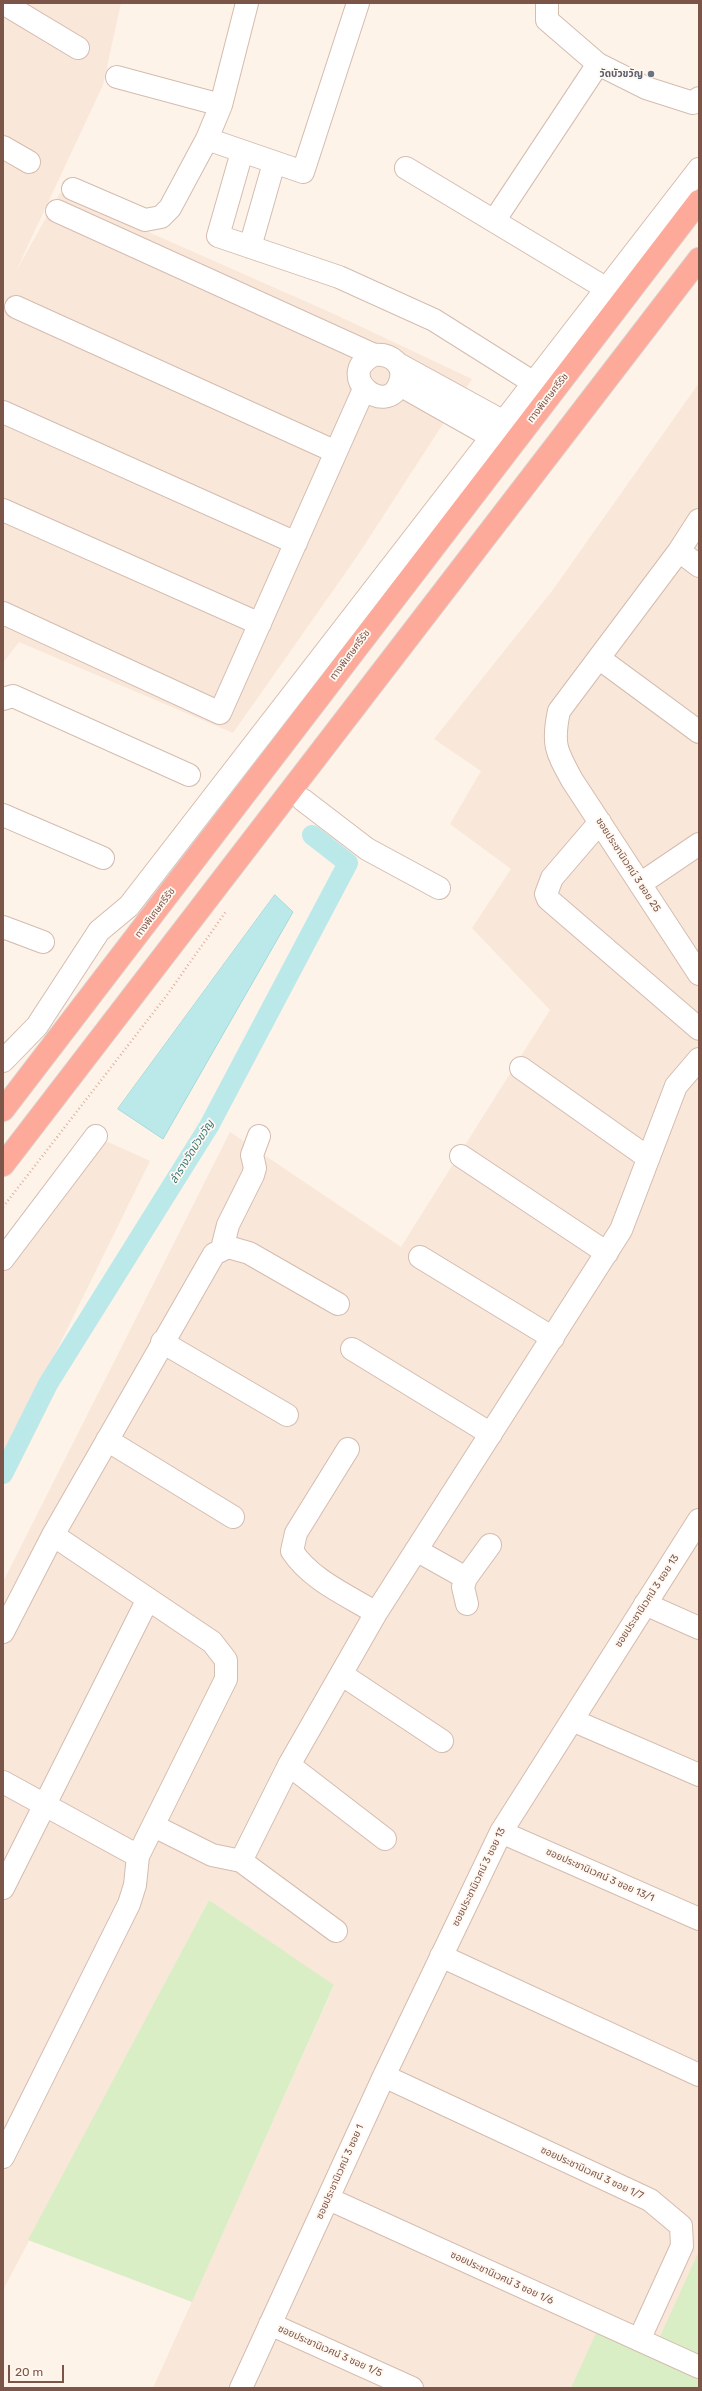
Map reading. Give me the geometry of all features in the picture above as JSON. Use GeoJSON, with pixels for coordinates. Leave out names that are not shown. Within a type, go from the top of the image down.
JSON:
{"type":"FeatureCollection","features":[{"type":"Feature","properties":{"kind":"highway","name":"ทางพิเศษศรีรัช"},"geometry":{"type":"LineString","coordinates":[[3,1110],[699,200]]}},
{"type":"Feature","properties":{"kind":"highway"},"geometry":{"type":"LineString","coordinates":[[3,1165],[699,259]]}},
{"type":"Feature","properties":{"kind":"street"},"geometry":{"type":"LineString","coordinates":[[3,3],[78,48]]}},
{"type":"Feature","properties":{"kind":"street"},"geometry":{"type":"LineString","coordinates":[[73,189],[145,220],[160,217],[170,208],[207,139],[221,105],[248,3]]}},
{"type":"Feature","properties":{"kind":"street"},"geometry":{"type":"LineString","coordinates":[[207,139],[303,172],[358,3]]}},
{"type":"Feature","properties":{"kind":"street"},"geometry":{"type":"LineString","coordinates":[[547,3],[547,20],[598,64],[660,92],[693,103],[699,98]]}},
{"type":"Feature","properties":{"kind":"street"},"geometry":{"type":"LineString","coordinates":[[494,221],[598,64]]}},
{"type":"Feature","properties":{"kind":"street"},"geometry":{"type":"LineString","coordinates":[[117,77],[221,105]]}},
{"type":"Feature","properties":{"kind":"street"},"geometry":{"type":"LineString","coordinates":[[3,147],[29,162]]}},
{"type":"Feature","properties":{"kind":"street"},"geometry":{"type":"LineString","coordinates":[[242,152],[218,236],[339,277],[434,320],[534,383]]}},
{"type":"Feature","properties":{"kind":"street"},"geometry":{"type":"LineString","coordinates":[[250,247],[274,163]]}},
{"type":"Feature","properties":{"kind":"street"},"geometry":{"type":"LineString","coordinates":[[406,168],[607,289]]}},
{"type":"Feature","properties":{"kind":"street"},"geometry":{"type":"LineString","coordinates":[[3,1062],[37,1026],[98,931],[129,906],[699,169]]}},
{"type":"Feature","properties":{"kind":"street"},"geometry":{"type":"LineString","coordinates":[[57,211],[374,355],[388,356],[400,375],[498,430]]}},
{"type":"Feature","properties":{"kind":"street"},"geometry":{"type":"LineString","coordinates":[[16,308],[336,452]]}},
{"type":"Feature","properties":{"kind":"street"},"geometry":{"type":"LineString","coordinates":[[374,355],[363,363],[360,369],[360,383],[369,394],[383,397],[390,395],[400,375]]}},
{"type":"Feature","properties":{"kind":"street"},"geometry":{"type":"LineString","coordinates":[[3,613],[220,713],[364,389]]}},
{"type":"Feature","properties":{"kind":"street"},"geometry":{"type":"LineString","coordinates":[[3,412],[296,543]]}},
{"type":"Feature","properties":{"kind":"street"},"geometry":{"type":"LineString","coordinates":[[3,510],[260,624]]}},
{"type":"Feature","properties":{"kind":"street","name":"ซอยประชานิเวศน์ 3 ซอย 25"},"geometry":{"type":"LineString","coordinates":[[699,520],[679,551],[600,659],[559,711],[554,734],[559,756],[699,974]]}},
{"type":"Feature","properties":{"kind":"street"},"geometry":{"type":"LineString","coordinates":[[679,551],[699,566]]}},
{"type":"Feature","properties":{"kind":"street"},"geometry":{"type":"LineString","coordinates":[[600,659],[699,732]]}},
{"type":"Feature","properties":{"kind":"street"},"geometry":{"type":"LineString","coordinates":[[3,699],[13,696],[189,775]]}},
{"type":"Feature","properties":{"kind":"street"},"geometry":{"type":"LineString","coordinates":[[303,800],[367,849],[439,888]]}},
{"type":"Feature","properties":{"kind":"street"},"geometry":{"type":"LineString","coordinates":[[3,815],[103,858]]}},
{"type":"Feature","properties":{"kind":"street"},"geometry":{"type":"LineString","coordinates":[[600,822],[552,878],[546,894],[548,899],[699,1029]]}},
{"type":"Feature","properties":{"kind":"street"},"geometry":{"type":"LineString","coordinates":[[640,884],[699,844]]}},
{"type":"Feature","properties":{"kind":"street"},"geometry":{"type":"LineString","coordinates":[[3,927],[43,942]]}},
{"type":"Feature","properties":{"kind":"street"},"geometry":{"type":"LineString","coordinates":[[241,1861],[289,1765],[376,1613],[608,1253],[628,1215],[647,1158],[676,1086],[699,1059]]}},
{"type":"Feature","properties":{"kind":"street"},"geometry":{"type":"LineString","coordinates":[[521,1068],[647,1158]]}},
{"type":"Feature","properties":{"kind":"street"},"geometry":{"type":"LineString","coordinates":[[3,1259],[96,1136]]}},
{"type":"Feature","properties":{"kind":"street"},"geometry":{"type":"LineString","coordinates":[[222,1249],[228,1225],[253,1175],[255,1168],[252,1155],[259,1136]]}},
{"type":"Feature","properties":{"kind":"street"},"geometry":{"type":"LineString","coordinates":[[461,1156],[608,1253]]}},
{"type":"Feature","properties":{"kind":"street"},"geometry":{"type":"LineString","coordinates":[[3,1632],[53,1535],[162,1342],[214,1254],[228,1247],[249,1253],[338,1304]]}},
{"type":"Feature","properties":{"kind":"street"},"geometry":{"type":"LineString","coordinates":[[420,1257],[553,1338]]}},
{"type":"Feature","properties":{"kind":"street"},"geometry":{"type":"LineString","coordinates":[[162,1342],[287,1415]]}},
{"type":"Feature","properties":{"kind":"street"},"geometry":{"type":"LineString","coordinates":[[352,1348],[491,1434]]}},
{"type":"Feature","properties":{"kind":"street"},"geometry":{"type":"LineString","coordinates":[[107,1440],[232,1517]]}},
{"type":"Feature","properties":{"kind":"street"},"geometry":{"type":"LineString","coordinates":[[348,1449],[296,1533],[292,1551],[299,1561],[312,1573],[376,1613]]}},
{"type":"Feature","properties":{"kind":"street","name":"ซอยประชานิเวศน์ 3 ซอย 13"},"geometry":{"type":"LineString","coordinates":[[441,1956],[501,1832],[699,1520]]}},
{"type":"Feature","properties":{"kind":"street"},"geometry":{"type":"LineString","coordinates":[[3,2157],[129,1904],[135,1885],[138,1856],[216,1702],[226,1679],[226,1660],[212,1642],[53,1535]]}},
{"type":"Feature","properties":{"kind":"street"},"geometry":{"type":"LineString","coordinates":[[467,1604],[463,1587],[466,1578],[490,1544]]}},
{"type":"Feature","properties":{"kind":"street"},"geometry":{"type":"LineString","coordinates":[[416,1550],[466,1578]]}},
{"type":"Feature","properties":{"kind":"street"},"geometry":{"type":"LineString","coordinates":[[3,1888],[148,1599]]}},
{"type":"Feature","properties":{"kind":"street"},"geometry":{"type":"LineString","coordinates":[[645,1604],[699,1628]]}},
{"type":"Feature","properties":{"kind":"street"},"geometry":{"type":"LineString","coordinates":[[341,1674],[442,1741]]}},
{"type":"Feature","properties":{"kind":"street"},"geometry":{"type":"LineString","coordinates":[[572,1720],[699,1775]]}},
{"type":"Feature","properties":{"kind":"street"},"geometry":{"type":"LineString","coordinates":[[289,1765],[385,1839]]}},
{"type":"Feature","properties":{"kind":"street"},"geometry":{"type":"LineString","coordinates":[[3,1782],[138,1856]]}},
{"type":"Feature","properties":{"kind":"street"},"geometry":{"type":"LineString","coordinates":[[154,1826],[212,1855],[241,1861],[336,1931]]}},
{"type":"Feature","properties":{"kind":"street","name":"ซอยประชานิเวศน์ 3 ซอย 13/1"},"geometry":{"type":"LineString","coordinates":[[501,1832],[699,1919]]}},
{"type":"Feature","properties":{"kind":"street"},"geometry":{"type":"LineString","coordinates":[[441,1956],[699,2075]]}},
{"type":"Feature","properties":{"kind":"street","name":"ซอยประชานิเวศน์ 3 ซอย 1"},"geometry":{"type":"LineString","coordinates":[[241,2388],[329,2199],[384,2076],[441,1956]]}},
{"type":"Feature","properties":{"kind":"street","name":"ซอยประชานิเวศน์ 3 ซอย 1/7"},"geometry":{"type":"LineString","coordinates":[[384,2076],[650,2200],[672,2216],[681,2226],[682,2246],[639,2340]]}},
{"type":"Feature","properties":{"kind":"street","name":"ซอยประชานิเวศน์ 3 ซอย 1/6"},"geometry":{"type":"LineString","coordinates":[[329,2199],[699,2368]]}},
{"type":"Feature","properties":{"kind":"street","name":"ซอยประชานิเวศน์ 3 ซอย 1/5"},"geometry":{"type":"LineString","coordinates":[[270,2324],[412,2388]]}},
{"type":"Feature","properties":{"kind":"shaded area"},"geometry":{"type":"Polygon","coordinates":[[[3,3],[121,3],[103,85],[16,271],[60,193],[334,314],[472,379],[358,555],[233,733],[19,642],[3,663],[3,3]]]}},
{"type":"Feature","properties":{"kind":"shaded area"},"geometry":{"type":"Polygon","coordinates":[[[699,383],[699,2388],[153,2388],[334,1986],[209,1900],[3,2290],[3,1582],[230,1132],[401,1247],[550,1010],[472,928],[511,869],[450,824],[481,771],[434,739],[552,591],[699,383]]]}},
{"type":"Feature","properties":{"kind":"shaded area"},"geometry":{"type":"Polygon","coordinates":[[[97,1137],[150,1161],[3,1459],[3,1261],[97,1137]]]}},
{"type":"Feature","properties":{"kind":"green space"},"geometry":{"type":"Polygon","coordinates":[[[209,1900],[334,1985],[192,2302],[28,2240],[209,1900]]]}},
{"type":"Feature","properties":{"kind":"green space"},"geometry":{"type":"Polygon","coordinates":[[[699,2251],[699,2388],[571,2388],[597,2331],[653,2352],[699,2251]]]}},
{"type":"Feature","properties":{"kind":"water"},"geometry":{"type":"Polygon","coordinates":[[[275,895],[293,912],[163,1139],[118,1109],[275,895]]]}},
{"type":"Feature","properties":{"kind":"waterway","name":"ลำรางวัดบัวขวัญ"},"geometry":{"type":"LineString","coordinates":[[3,1474],[48,1384],[209,1126],[348,863],[312,835]]}},
{"type":"Feature","properties":{"kind":"place","name":"วัดบัวขวัญ"},"geometry":{"type":"Point","coordinates":[651,74]}}]}
